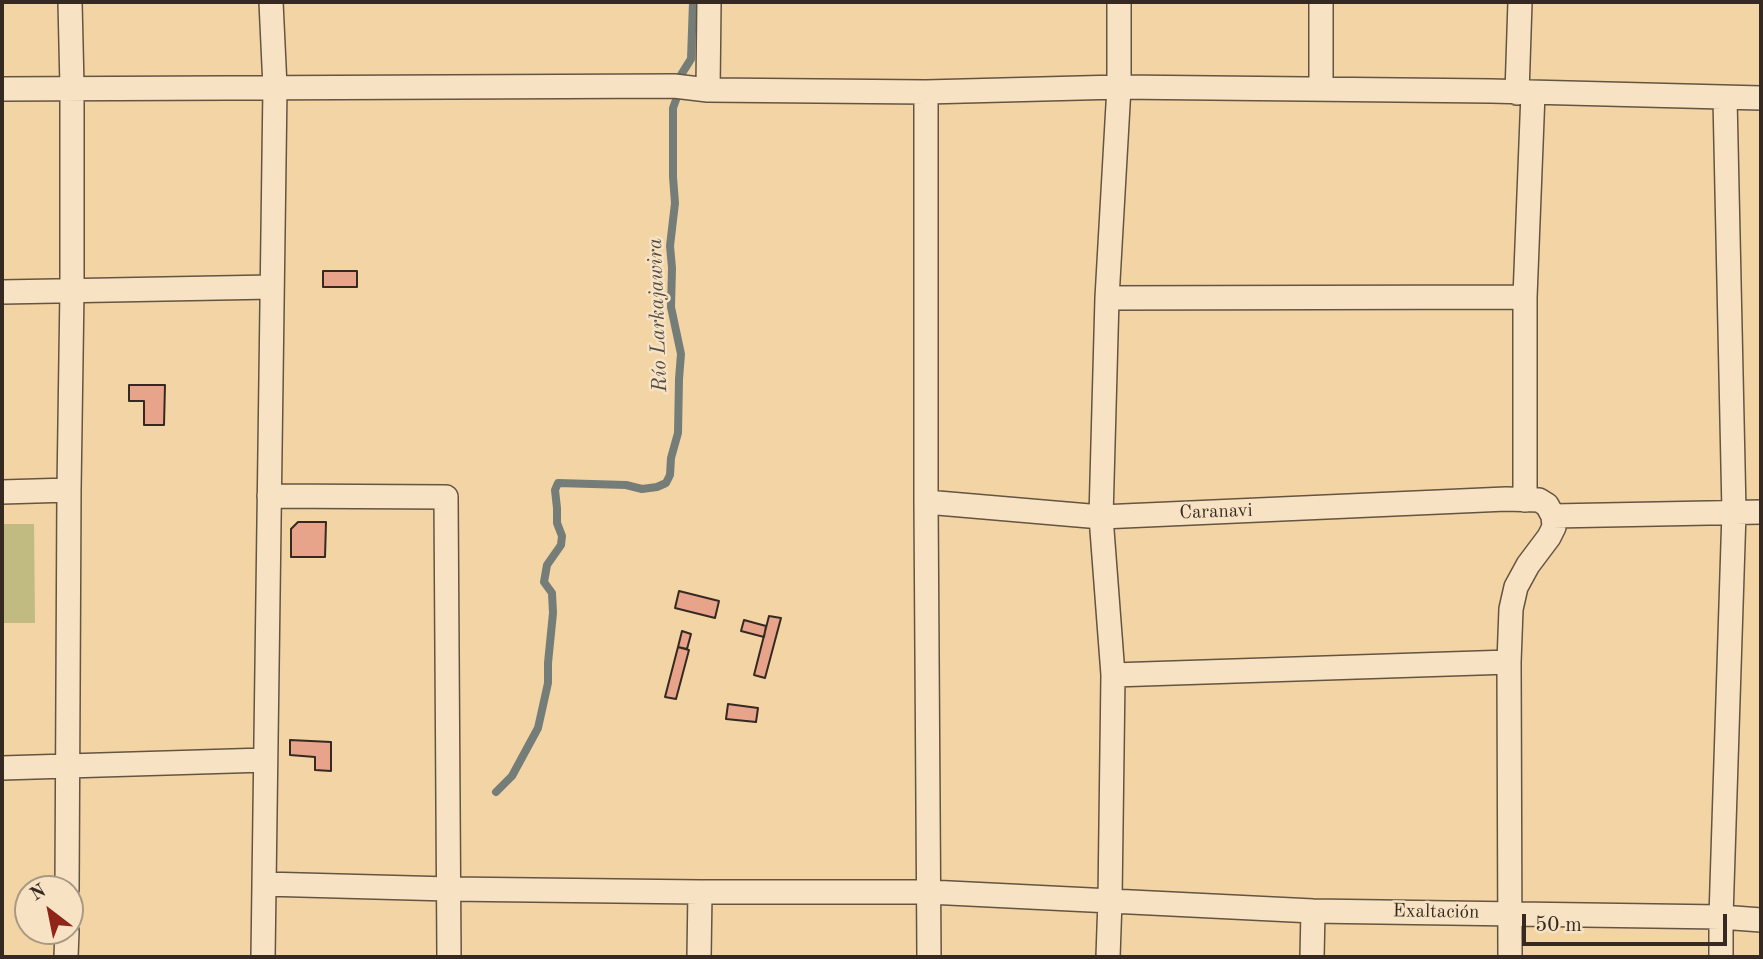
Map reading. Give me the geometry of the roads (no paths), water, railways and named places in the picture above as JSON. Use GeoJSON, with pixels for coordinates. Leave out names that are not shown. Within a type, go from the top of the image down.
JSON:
{"type":"FeatureCollection","features":[{"type":"Feature","properties":{"kind":"street"},"geometry":{"type":"LineString","coordinates":[[67,875],[72,290],[70,2]]}},
{"type":"Feature","properties":{"kind":"street"},"geometry":{"type":"LineString","coordinates":[[263,957],[275,87],[271,2]]}},
{"type":"Feature","properties":{"kind":"street"},"geometry":{"type":"LineString","coordinates":[[708,90],[709,2]]}},
{"type":"Feature","properties":{"kind":"street"},"geometry":{"type":"LineString","coordinates":[[1108,957],[1113,675],[1101,517],[1107,298],[1119,87],[1119,2]]}},
{"type":"Feature","properties":{"kind":"street"},"geometry":{"type":"LineString","coordinates":[[1321,2],[1321,89]]}},
{"type":"Feature","properties":{"kind":"street"},"geometry":{"type":"LineString","coordinates":[[1510,957],[1511,609],[1516,587],[1554,527],[1553,516],[1539,500],[1516,500],[1525,297],[1525,93],[1520,2]]}},
{"type":"Feature","properties":{"kind":"street"},"geometry":{"type":"LineString","coordinates":[[2,89],[674,86],[708,90],[926,92],[1119,87],[1761,99]]}},
{"type":"Feature","properties":{"kind":"street"},"geometry":{"type":"LineString","coordinates":[[926,92],[929,957]]}},
{"type":"Feature","properties":{"kind":"street"},"geometry":{"type":"LineString","coordinates":[[1721,957],[1734,512],[1725,98]]}},
{"type":"Feature","properties":{"kind":"street"},"geometry":{"type":"LineString","coordinates":[[2,292],[272,287]]}},
{"type":"Feature","properties":{"kind":"street"},"geometry":{"type":"LineString","coordinates":[[1107,298],[1525,297]]}},
{"type":"Feature","properties":{"kind":"street"},"geometry":{"type":"LineString","coordinates":[[2,492],[69,490]]}},
{"type":"Feature","properties":{"kind":"street"},"geometry":{"type":"LineString","coordinates":[[269,496],[446,497],[449,957]]}},
{"type":"Feature","properties":{"kind":"street","name":"Caranavi"},"geometry":{"type":"LineString","coordinates":[[926,502],[1101,517],[1516,500]]}},
{"type":"Feature","properties":{"kind":"street"},"geometry":{"type":"LineString","coordinates":[[1553,516],[1761,512]]}},
{"type":"Feature","properties":{"kind":"street"},"geometry":{"type":"LineString","coordinates":[[1113,675],[1509,662]]}},
{"type":"Feature","properties":{"kind":"street"},"geometry":{"type":"LineString","coordinates":[[2,768],[265,760]]}},
{"type":"Feature","properties":{"kind":"street","name":"Exaltación"},"geometry":{"type":"LineString","coordinates":[[264,884],[449,889],[929,892],[1313,911],[1721,917],[1761,920]]}},
{"type":"Feature","properties":{"kind":"street"},"geometry":{"type":"LineString","coordinates":[[699,957],[700,892]]}},
{"type":"Feature","properties":{"kind":"street"},"geometry":{"type":"LineString","coordinates":[[1312,957],[1313,911]]}},
{"type":"Feature","properties":{"kind":"waterway","name":"Río Larkajawira"},"geometry":{"type":"LineString","coordinates":[[496,792],[512,776],[538,728],[548,683],[553,613],[552,593],[544,582],[547,565],[561,545],[555,490],[558,483],[626,485],[642,489],[666,483],[670,475],[671,458],[678,433],[681,354],[671,307],[670,246],[675,203],[673,108],[677,97],[674,86],[691,59],[693,2]]}}]}
